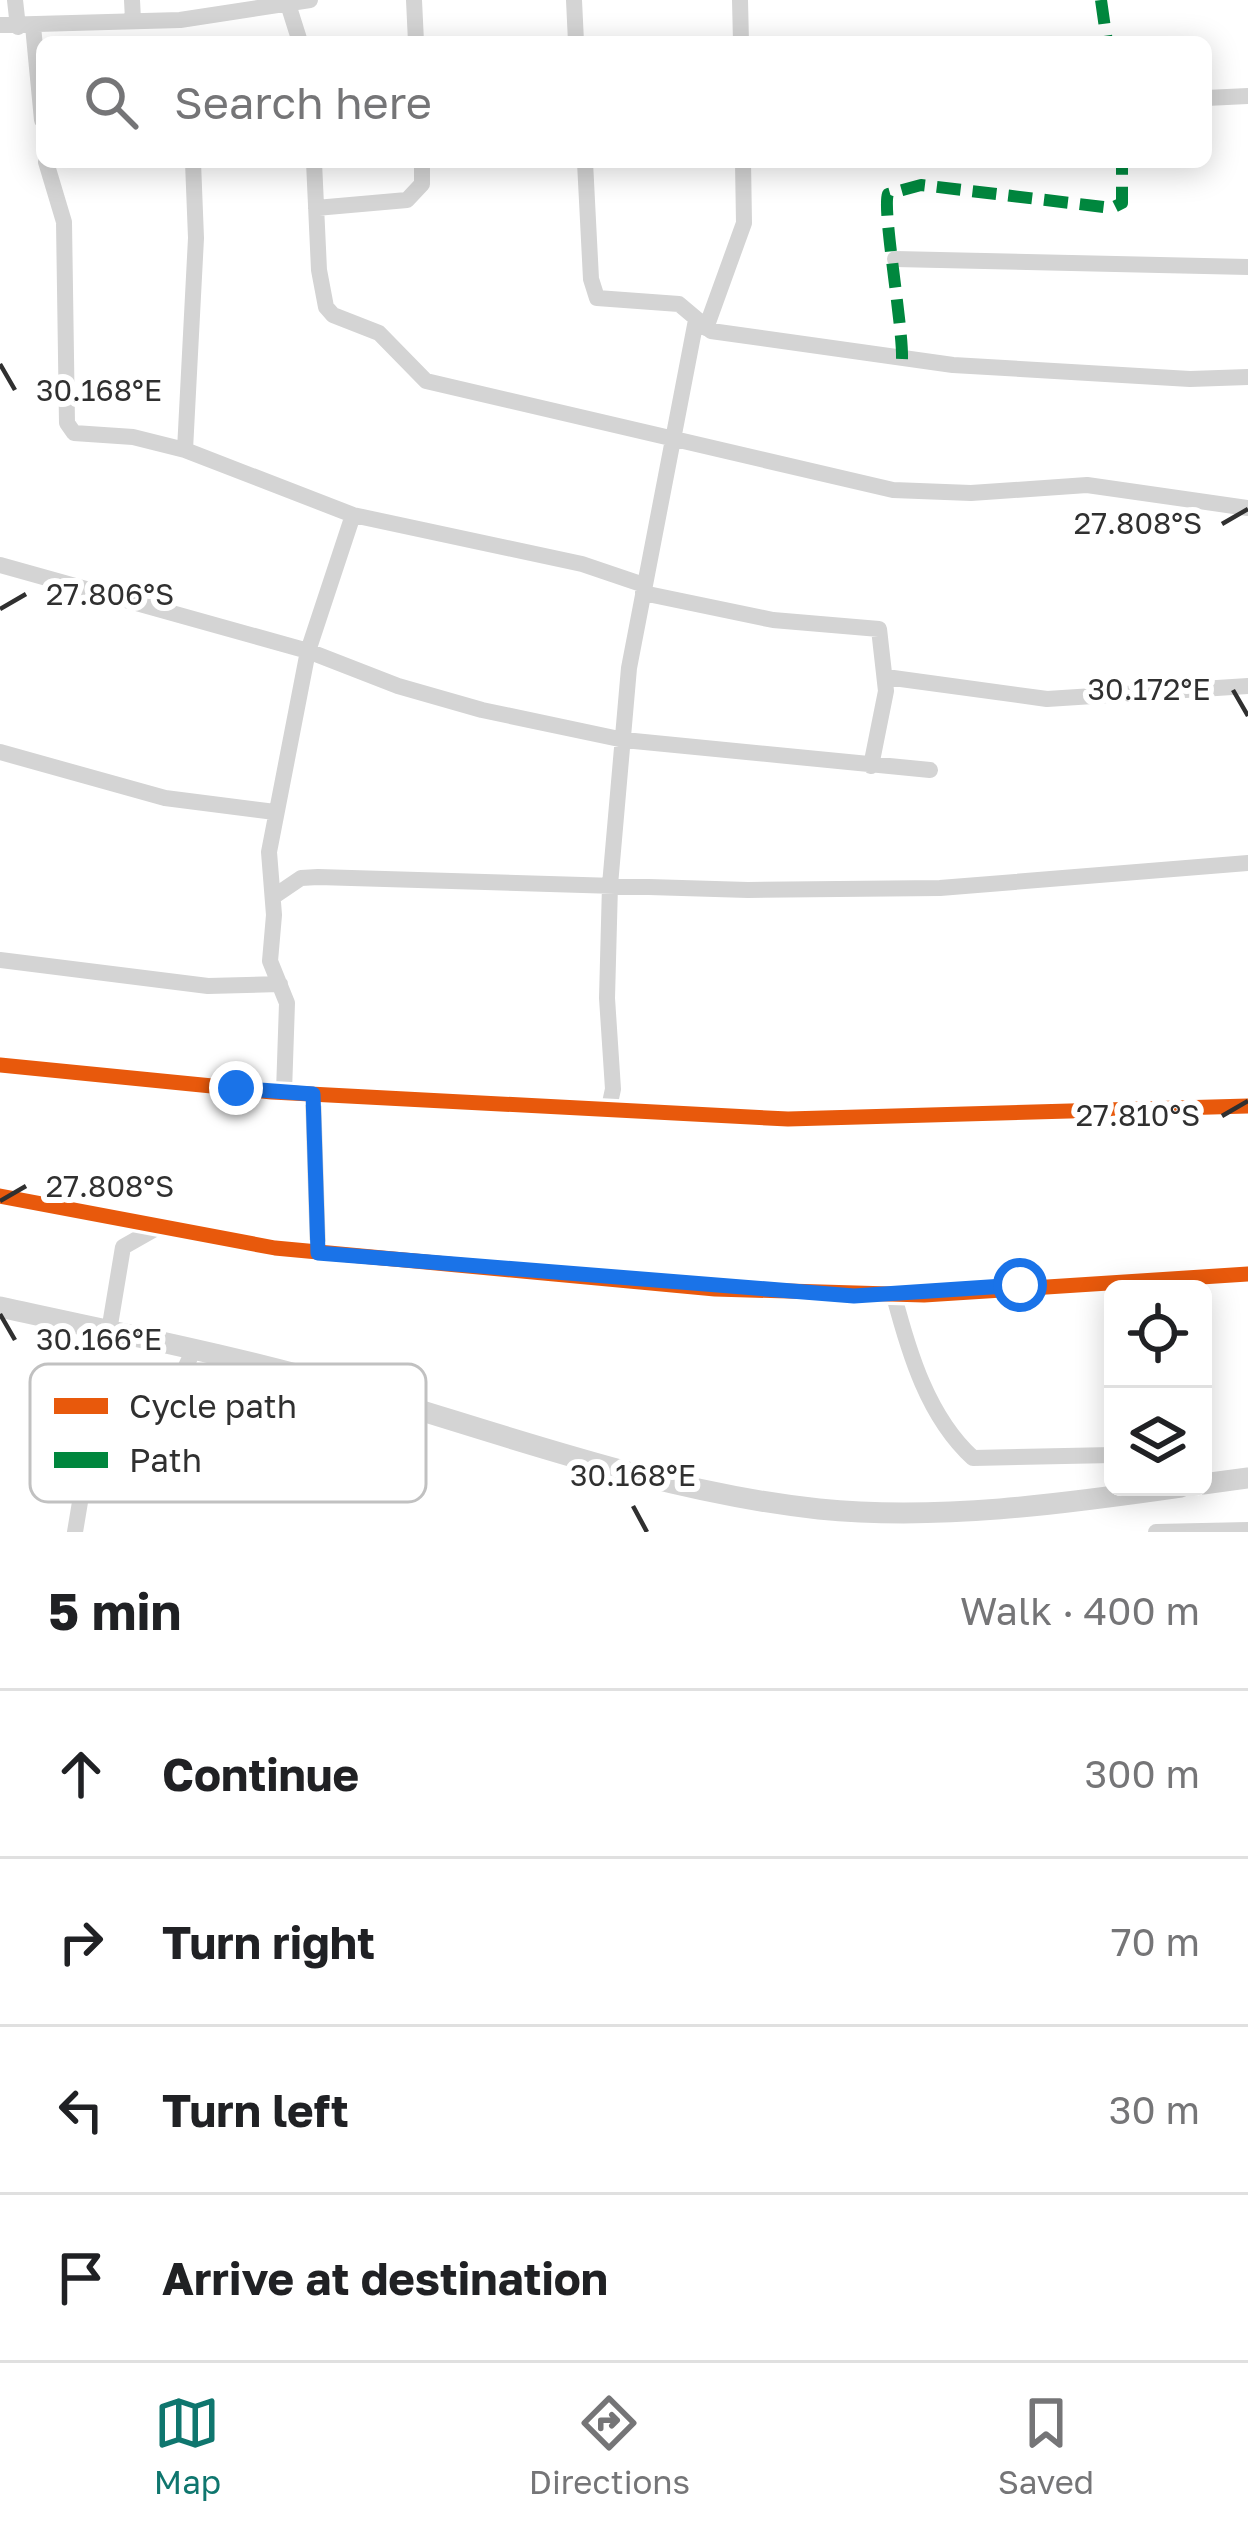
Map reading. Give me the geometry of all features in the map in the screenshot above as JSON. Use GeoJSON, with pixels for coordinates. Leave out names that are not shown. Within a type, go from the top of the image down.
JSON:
{"type":"FeatureCollection","features":[{"type":"Feature","properties":{"kind":"street"},"geometry":{"type":"LineString","coordinates":[[15,0],[36,97]]}},
{"type":"Feature","properties":{"kind":"street"},"geometry":{"type":"LineString","coordinates":[[132,0],[133,20]]}},
{"type":"Feature","properties":{"kind":"street"},"geometry":{"type":"LineString","coordinates":[[17,26],[181,20],[310,0]]}},
{"type":"Feature","properties":{"kind":"street"},"geometry":{"type":"LineString","coordinates":[[414,0],[416,36]]}},
{"type":"Feature","properties":{"kind":"street"},"geometry":{"type":"LineString","coordinates":[[574,0],[576,36]]}},
{"type":"Feature","properties":{"kind":"street"},"geometry":{"type":"LineString","coordinates":[[740,0],[741,36]]}},
{"type":"Feature","properties":{"kind":"street"},"geometry":{"type":"LineString","coordinates":[[283,3],[297,36]]}},
{"type":"Feature","properties":{"kind":"street"},"geometry":{"type":"LineString","coordinates":[[181,20],[182,36]]}},
{"type":"Feature","properties":{"kind":"street"},"geometry":{"type":"LineString","coordinates":[[1212,98],[1248,97]]}},
{"type":"Feature","properties":{"kind":"street"},"geometry":{"type":"LineString","coordinates":[[48,168],[64,222],[69,428],[80,435],[133,437],[185,450],[353,515],[582,564],[644,589],[773,620],[879,629],[886,677],[871,766]]}},
{"type":"Feature","properties":{"kind":"street"},"geometry":{"type":"LineString","coordinates":[[185,450],[196,238],[193,168]]}},
{"type":"Feature","properties":{"kind":"street"},"geometry":{"type":"LineString","coordinates":[[314,168],[326,307],[333,316],[379,333],[426,381],[893,490],[971,493],[1087,485],[1183,494],[1248,508]]}},
{"type":"Feature","properties":{"kind":"street"},"geometry":{"type":"LineString","coordinates":[[316,208],[407,200],[422,184],[422,168]]}},
{"type":"Feature","properties":{"kind":"street"},"geometry":{"type":"LineString","coordinates":[[585,168],[594,295],[670,302],[701,324],[953,365],[1190,379],[1248,377]]}},
{"type":"Feature","properties":{"kind":"street"},"geometry":{"type":"LineString","coordinates":[[608,1112],[613,1089],[607,998],[610,885],[644,589],[671,440],[701,324],[744,223],[743,168]]}},
{"type":"Feature","properties":{"kind":"street"},"geometry":{"type":"LineString","coordinates":[[896,259],[1248,267]]}},
{"type":"Feature","properties":{"kind":"street"},"geometry":{"type":"LineString","coordinates":[[284,1092],[287,1003],[270,961],[269,851],[308,651],[353,515]]}},
{"type":"Feature","properties":{"kind":"street"},"geometry":{"type":"LineString","coordinates":[[0,565],[308,651],[398,686],[624,740],[930,770]]}},
{"type":"Feature","properties":{"kind":"street"},"geometry":{"type":"LineString","coordinates":[[886,677],[1047,699],[1248,686]]}},
{"type":"Feature","properties":{"kind":"street"},"geometry":{"type":"LineString","coordinates":[[0,752],[165,798],[275,812]]}},
{"type":"Feature","properties":{"kind":"street"},"geometry":{"type":"LineString","coordinates":[[273,898],[302,878],[940,888],[1248,863]]}},
{"type":"Feature","properties":{"kind":"street"},"geometry":{"type":"LineString","coordinates":[[0,960],[208,986],[280,984]]}},
{"type":"Feature","properties":{"kind":"street"},"geometry":{"type":"LineString","coordinates":[[0,1065],[313,1094],[788,1119],[1248,1106]]}},
{"type":"Feature","properties":{"kind":"street"},"geometry":{"type":"LineString","coordinates":[[313,1094],[318,1253]]}},
{"type":"Feature","properties":{"kind":"street"},"geometry":{"type":"LineString","coordinates":[[0,1196],[318,1253],[716,1289],[894,1296],[1248,1274]]}},
{"type":"Feature","properties":{"kind":"street"},"geometry":{"type":"LineString","coordinates":[[109,1331],[123,1247],[160,1226]]}},
{"type":"Feature","properties":{"kind":"street"},"geometry":{"type":"LineString","coordinates":[[894,1296],[921,1378],[949,1432],[973,1458],[1104,1455]]}},
{"type":"Feature","properties":{"kind":"street"},"geometry":{"type":"LineString","coordinates":[[0,1306],[248,1364]]}},
{"type":"Feature","properties":{"kind":"street"},"geometry":{"type":"LineString","coordinates":[[188,1364],[194,1351]]}},
{"type":"Feature","properties":{"kind":"street"},"geometry":{"type":"LineString","coordinates":[[426,1411],[656,1478],[785,1504],[900,1513],[1104,1494]]}},
{"type":"Feature","properties":{"kind":"street"},"geometry":{"type":"LineString","coordinates":[[1212,1483],[1248,1478]]}},
{"type":"Feature","properties":{"kind":"street"},"geometry":{"type":"LineString","coordinates":[[75,1532],[80,1502]]}},
{"type":"Feature","properties":{"kind":"street"},"geometry":{"type":"LineString","coordinates":[[1156,1532],[1248,1530]]}},
{"type":"Feature","properties":{"kind":"marked path"},"geometry":{"type":"LineString","coordinates":[[1101,0],[1106,36]]}},
{"type":"Feature","properties":{"kind":"marked path"},"geometry":{"type":"LineString","coordinates":[[902,359],[888,194],[921,185],[1112,208],[1122,203],[1122,168]]}},
{"type":"Feature","properties":{"kind":"cycle path"},"geometry":{"type":"LineString","coordinates":[[0,1065],[272,1092],[788,1119],[1248,1106]]}},
{"type":"Feature","properties":{"kind":"cycle path"},"geometry":{"type":"LineString","coordinates":[[0,1196],[275,1248],[715,1289],[924,1295],[1248,1274]]}},
{"type":"Feature","properties":{"kind":"route"},"geometry":{"type":"LineString","coordinates":[[236,1088],[313,1094],[318,1253],[716,1289],[854,1296],[924,1295],[1020,1285]]}}]}
